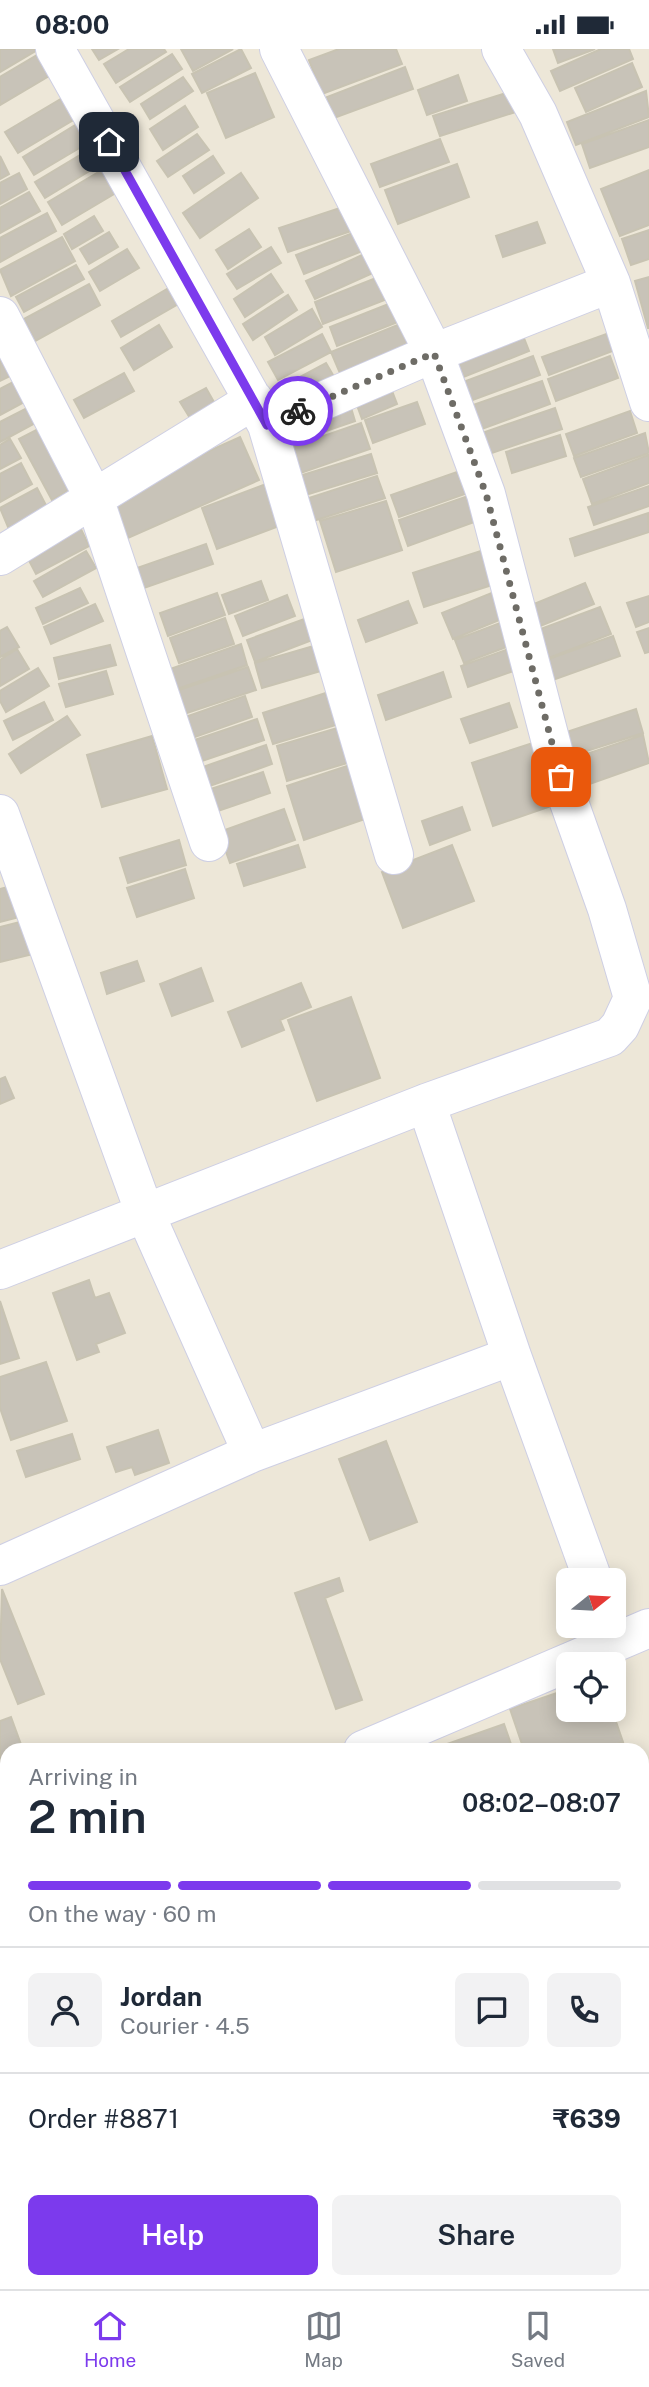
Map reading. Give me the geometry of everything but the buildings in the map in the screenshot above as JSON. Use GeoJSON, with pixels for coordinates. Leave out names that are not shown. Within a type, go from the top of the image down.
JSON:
{"type":"FeatureCollection","features":[{"type":"Feature","properties":{"kind":"street"},"geometry":{"type":"LineString","coordinates":[[55,49],[260,413],[394,855]]}},
{"type":"Feature","properties":{"kind":"street"},"geometry":{"type":"LineString","coordinates":[[0,1270],[426,1103],[610,1037],[621,1026],[633,998],[607,909],[561,777],[486,494],[434,353],[279,49]]}},
{"type":"Feature","properties":{"kind":"street"},"geometry":{"type":"LineString","coordinates":[[501,49],[538,114],[611,283],[649,402]]}},
{"type":"Feature","properties":{"kind":"street"},"geometry":{"type":"LineString","coordinates":[[0,557],[94,498],[260,413],[434,353],[611,283]]}},
{"type":"Feature","properties":{"kind":"street"},"geometry":{"type":"LineString","coordinates":[[0,316],[94,498],[209,842]]}},
{"type":"Feature","properties":{"kind":"street"},"geometry":{"type":"LineString","coordinates":[[0,814],[144,1212],[252,1453]]}},
{"type":"Feature","properties":{"kind":"street"},"geometry":{"type":"LineString","coordinates":[[426,1103],[512,1356],[589,1568]]}},
{"type":"Feature","properties":{"kind":"street"},"geometry":{"type":"LineString","coordinates":[[0,1566],[252,1453],[512,1356]]}},
{"type":"Feature","properties":{"kind":"street"},"geometry":{"type":"LineString","coordinates":[[379,1743],[634,1634]]}},
{"type":"Feature","properties":{"kind":"way so far"},"geometry":{"type":"LineString","coordinates":[[298,411],[434,353],[486,494],[561,777]]}},
{"type":"Feature","properties":{"kind":"route"},"geometry":{"type":"LineString","coordinates":[[109,142],[267,425],[298,411]]}}]}
